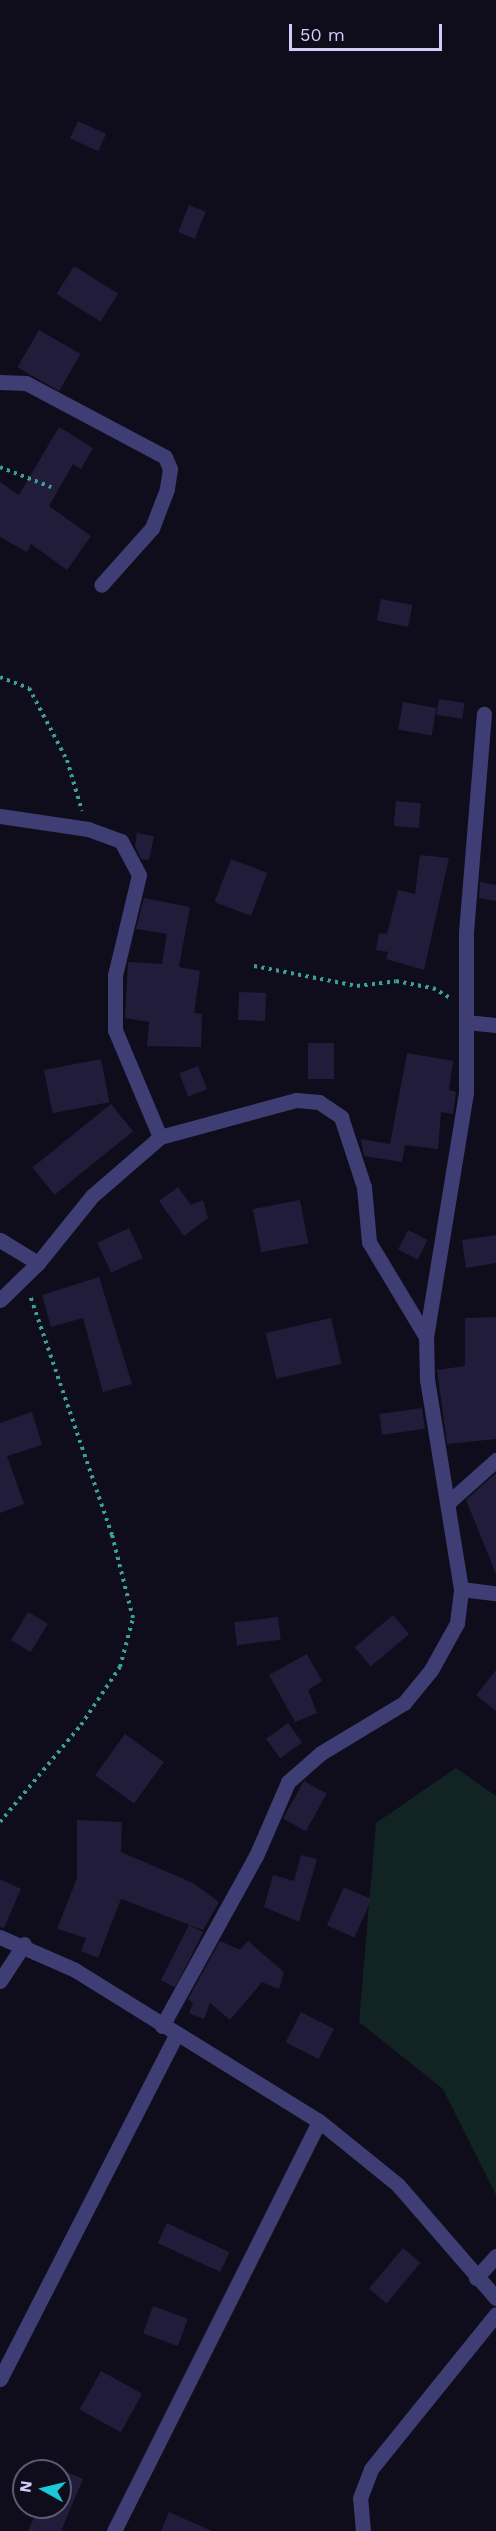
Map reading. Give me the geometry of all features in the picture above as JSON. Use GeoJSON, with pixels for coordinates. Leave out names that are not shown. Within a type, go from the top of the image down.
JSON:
{"type":"FeatureCollection","features":[{"type":"Feature","properties":{"kind":"street"},"geometry":{"type":"LineString","coordinates":[[0,382],[26,383],[165,457],[167,489],[152,528],[101,585]]}},
{"type":"Feature","properties":{"kind":"street"},"geometry":{"type":"LineString","coordinates":[[162,2026],[256,1856],[288,1782],[321,1753],[404,1703],[431,1670],[457,1623],[461,1589],[450,1501],[427,1380],[426,1337],[466,1093],[466,932],[484,714]]}},
{"type":"Feature","properties":{"kind":"street"},"geometry":{"type":"LineString","coordinates":[[0,816],[88,829],[121,842],[139,875],[115,975],[115,1030],[160,1137]]}},
{"type":"Feature","properties":{"kind":"street"},"geometry":{"type":"LineString","coordinates":[[466,1015],[496,1025]]}},
{"type":"Feature","properties":{"kind":"street"},"geometry":{"type":"LineString","coordinates":[[0,1300],[38,1263],[92,1196],[160,1137],[296,1100],[319,1102],[341,1117],[364,1187],[369,1242],[426,1337]]}},
{"type":"Feature","properties":{"kind":"street"},"geometry":{"type":"LineString","coordinates":[[0,1240],[38,1263]]}},
{"type":"Feature","properties":{"kind":"street"},"geometry":{"type":"LineString","coordinates":[[450,1501],[496,1460]]}},
{"type":"Feature","properties":{"kind":"street"},"geometry":{"type":"LineString","coordinates":[[461,1589],[496,1593]]}},
{"type":"Feature","properties":{"kind":"street"},"geometry":{"type":"LineString","coordinates":[[0,1937],[24,1944],[319,2121],[398,2185],[476,2278],[496,2298]]}},
{"type":"Feature","properties":{"kind":"street"},"geometry":{"type":"LineString","coordinates":[[0,1981],[24,1944]]}},
{"type":"Feature","properties":{"kind":"street"},"geometry":{"type":"LineString","coordinates":[[0,2379],[176,2035]]}},
{"type":"Feature","properties":{"kind":"street"},"geometry":{"type":"LineString","coordinates":[[114,2531],[319,2121]]}},
{"type":"Feature","properties":{"kind":"street"},"geometry":{"type":"LineString","coordinates":[[476,2278],[496,2256]]}},
{"type":"Feature","properties":{"kind":"street"},"geometry":{"type":"LineString","coordinates":[[363,2531],[360,2498],[371,2469],[496,2314]]}},
{"type":"Feature","properties":{"kind":"path"},"geometry":{"type":"LineString","coordinates":[[0,467],[51,487]]}},
{"type":"Feature","properties":{"kind":"path"},"geometry":{"type":"LineString","coordinates":[[0,677],[29,688],[40,707],[67,760],[88,829]]}},
{"type":"Feature","properties":{"kind":"path"},"geometry":{"type":"LineString","coordinates":[[254,966],[357,986],[396,981],[433,988],[466,1015]]}},
{"type":"Feature","properties":{"kind":"path"},"geometry":{"type":"LineString","coordinates":[[0,1822],[81,1725],[120,1667],[133,1618],[38,1307],[21,1280]]}},
{"type":"Feature","properties":{"kind":"green space"},"geometry":{"type":"Polygon","coordinates":[[[456,1768],[496,1796],[496,2195],[443,2089],[359,2022],[376,1823],[456,1768]]]}},
{"type":"Feature","properties":{"kind":"building"},"geometry":{"type":"Polygon","coordinates":[[[78,121],[106,134],[98,151],[70,138],[78,121]]]}},
{"type":"Feature","properties":{"kind":"building"},"geometry":{"type":"Polygon","coordinates":[[[189,205],[206,212],[195,239],[178,232],[189,205]]]}},
{"type":"Feature","properties":{"kind":"building"},"geometry":{"type":"Polygon","coordinates":[[[74,266],[118,294],[101,322],[57,294],[74,266]]]}},
{"type":"Feature","properties":{"kind":"building"},"geometry":{"type":"Polygon","coordinates":[[[39,330],[81,354],[59,391],[18,367],[39,330]]]}},
{"type":"Feature","properties":{"kind":"building"},"geometry":{"type":"Polygon","coordinates":[[[59,427],[93,448],[81,469],[73,464],[49,506],[91,536],[67,570],[31,544],[27,552],[0,537],[0,482],[19,495],[59,427]]]}},
{"type":"Feature","properties":{"kind":"building"},"geometry":{"type":"Polygon","coordinates":[[[381,599],[412,605],[408,627],[377,621],[381,599]]]}},
{"type":"Feature","properties":{"kind":"building"},"geometry":{"type":"Polygon","coordinates":[[[439,699],[465,703],[462,719],[436,715],[439,699]]]}},
{"type":"Feature","properties":{"kind":"building"},"geometry":{"type":"Polygon","coordinates":[[[403,702],[436,708],[432,735],[398,730],[403,702]]]}},
{"type":"Feature","properties":{"kind":"building"},"geometry":{"type":"Polygon","coordinates":[[[396,801],[421,803],[419,828],[394,826],[396,801]]]}},
{"type":"Feature","properties":{"kind":"building"},"geometry":{"type":"Polygon","coordinates":[[[137,833],[154,836],[149,860],[141,859],[135,846],[137,833]]]}},
{"type":"Feature","properties":{"kind":"building"},"geometry":{"type":"Polygon","coordinates":[[[420,855],[449,858],[424,970],[386,959],[388,952],[376,950],[379,933],[387,934],[398,890],[415,894],[420,855]]]}},
{"type":"Feature","properties":{"kind":"building"},"geometry":{"type":"Polygon","coordinates":[[[231,859],[267,873],[251,916],[215,902],[231,859]]]}},
{"type":"Feature","properties":{"kind":"building"},"geometry":{"type":"Polygon","coordinates":[[[480,882],[496,885],[496,901],[479,898],[480,882]]]}},
{"type":"Feature","properties":{"kind":"building"},"geometry":{"type":"Polygon","coordinates":[[[144,898],[190,907],[179,967],[200,971],[194,1013],[202,1014],[201,1047],[147,1046],[149,1022],[125,1018],[128,962],[162,964],[167,934],[136,929],[144,898]]]}},
{"type":"Feature","properties":{"kind":"building"},"geometry":{"type":"Polygon","coordinates":[[[239,992],[266,993],[265,1021],[238,1020],[239,992]]]}},
{"type":"Feature","properties":{"kind":"building"},"geometry":{"type":"Polygon","coordinates":[[[308,1043],[334,1043],[334,1079],[308,1079],[308,1043]]]}},
{"type":"Feature","properties":{"kind":"building"},"geometry":{"type":"Polygon","coordinates":[[[407,1053],[453,1061],[449,1090],[456,1092],[453,1114],[441,1112],[438,1149],[405,1145],[402,1162],[364,1156],[361,1139],[390,1144],[407,1053]]]}},
{"type":"Feature","properties":{"kind":"building"},"geometry":{"type":"Polygon","coordinates":[[[101,1059],[109,1102],[52,1113],[44,1070],[101,1059]]]}},
{"type":"Feature","properties":{"kind":"building"},"geometry":{"type":"Polygon","coordinates":[[[198,1066],[207,1089],[188,1097],[179,1073],[198,1066]]]}},
{"type":"Feature","properties":{"kind":"building"},"geometry":{"type":"Polygon","coordinates":[[[111,1104],[133,1131],[55,1195],[33,1168],[111,1104]]]}},
{"type":"Feature","properties":{"kind":"building"},"geometry":{"type":"Polygon","coordinates":[[[178,1187],[191,1205],[203,1200],[208,1218],[184,1236],[159,1201],[178,1187]]]}},
{"type":"Feature","properties":{"kind":"building"},"geometry":{"type":"Polygon","coordinates":[[[300,1200],[308,1243],[261,1252],[253,1209],[300,1200]]]}},
{"type":"Feature","properties":{"kind":"building"},"geometry":{"type":"Polygon","coordinates":[[[129,1228],[143,1258],[111,1273],[97,1243],[129,1228]]]}},
{"type":"Feature","properties":{"kind":"building"},"geometry":{"type":"Polygon","coordinates":[[[408,1230],[428,1240],[418,1260],[398,1250],[408,1230]]]}},
{"type":"Feature","properties":{"kind":"building"},"geometry":{"type":"Polygon","coordinates":[[[496,1235],[496,1263],[466,1268],[462,1240],[496,1235]]]}},
{"type":"Feature","properties":{"kind":"building"},"geometry":{"type":"Polygon","coordinates":[[[99,1277],[132,1384],[103,1392],[83,1318],[51,1327],[42,1295],[99,1277]]]}},
{"type":"Feature","properties":{"kind":"building"},"geometry":{"type":"Polygon","coordinates":[[[496,1317],[496,1439],[447,1444],[437,1370],[465,1366],[465,1318],[496,1317]]]}},
{"type":"Feature","properties":{"kind":"building"},"geometry":{"type":"Polygon","coordinates":[[[331,1318],[342,1364],[276,1379],[266,1333],[331,1318]]]}},
{"type":"Feature","properties":{"kind":"building"},"geometry":{"type":"Polygon","coordinates":[[[422,1408],[425,1429],[382,1435],[379,1414],[422,1408]]]}},
{"type":"Feature","properties":{"kind":"building"},"geometry":{"type":"Polygon","coordinates":[[[32,1412],[42,1445],[7,1456],[24,1504],[0,1513],[0,1423],[32,1412]]]}},
{"type":"Feature","properties":{"kind":"building"},"geometry":{"type":"Polygon","coordinates":[[[496,1473],[496,1574],[466,1500],[496,1473]]]}},
{"type":"Feature","properties":{"kind":"building"},"geometry":{"type":"Polygon","coordinates":[[[28,1612],[48,1624],[31,1652],[11,1640],[28,1612]]]}},
{"type":"Feature","properties":{"kind":"building"},"geometry":{"type":"Polygon","coordinates":[[[393,1615],[409,1634],[371,1666],[355,1647],[393,1615]]]}},
{"type":"Feature","properties":{"kind":"building"},"geometry":{"type":"Polygon","coordinates":[[[278,1617],[281,1640],[237,1645],[234,1622],[278,1617]]]}},
{"type":"Feature","properties":{"kind":"building"},"geometry":{"type":"Polygon","coordinates":[[[307,1654],[322,1681],[308,1690],[317,1713],[295,1722],[269,1675],[307,1654]]]}},
{"type":"Feature","properties":{"kind":"building"},"geometry":{"type":"Polygon","coordinates":[[[496,1670],[496,1711],[476,1695],[496,1670]]]}},
{"type":"Feature","properties":{"kind":"building"},"geometry":{"type":"Polygon","coordinates":[[[288,1723],[302,1742],[280,1758],[266,1739],[288,1723]]]}},
{"type":"Feature","properties":{"kind":"building"},"geometry":{"type":"Polygon","coordinates":[[[125,1734],[164,1762],[134,1803],[95,1775],[125,1734]]]}},
{"type":"Feature","properties":{"kind":"building"},"geometry":{"type":"Polygon","coordinates":[[[304,1781],[327,1794],[306,1831],[283,1819],[304,1781]]]}},
{"type":"Feature","properties":{"kind":"building"},"geometry":{"type":"Polygon","coordinates":[[[77,1820],[122,1822],[121,1852],[193,1883],[219,1902],[203,1930],[121,1899],[98,1958],[81,1951],[86,1938],[57,1929],[77,1878],[77,1820]]]}},
{"type":"Feature","properties":{"kind":"building"},"geometry":{"type":"Polygon","coordinates":[[[301,1855],[317,1859],[299,1922],[264,1907],[273,1875],[294,1881],[301,1855]]]}},
{"type":"Feature","properties":{"kind":"building"},"geometry":{"type":"Polygon","coordinates":[[[0,1879],[21,1889],[4,1928],[0,1927],[0,1879]]]}},
{"type":"Feature","properties":{"kind":"building"},"geometry":{"type":"Polygon","coordinates":[[[344,1887],[371,1899],[354,1938],[327,1925],[344,1887]]]}},
{"type":"Feature","properties":{"kind":"building"},"geometry":{"type":"Polygon","coordinates":[[[189,1925],[203,1932],[175,1988],[161,1980],[189,1925]]]}},
{"type":"Feature","properties":{"kind":"building"},"geometry":{"type":"Polygon","coordinates":[[[220,1941],[240,1950],[248,1941],[284,1972],[279,1989],[262,1982],[230,2020],[210,2003],[204,2019],[189,2013],[193,2003],[188,1999],[220,1941]]]}},
{"type":"Feature","properties":{"kind":"building"},"geometry":{"type":"Polygon","coordinates":[[[301,2012],[334,2029],[319,2059],[286,2042],[301,2012]]]}},
{"type":"Feature","properties":{"kind":"building"},"geometry":{"type":"Polygon","coordinates":[[[167,2223],[230,2252],[220,2272],[158,2243],[167,2223]]]}},
{"type":"Feature","properties":{"kind":"building"},"geometry":{"type":"Polygon","coordinates":[[[403,2248],[421,2263],[387,2303],[369,2289],[403,2248]]]}},
{"type":"Feature","properties":{"kind":"building"},"geometry":{"type":"Polygon","coordinates":[[[153,2306],[188,2319],[178,2346],[143,2333],[153,2306]]]}},
{"type":"Feature","properties":{"kind":"building"},"geometry":{"type":"Polygon","coordinates":[[[101,2371],[142,2394],[121,2432],[80,2409],[101,2371]]]}},
{"type":"Feature","properties":{"kind":"building"},"geometry":{"type":"Polygon","coordinates":[[[72,2474],[83,2479],[72,2505],[72,2474]]]}},
{"type":"Feature","properties":{"kind":"building"},"geometry":{"type":"Polygon","coordinates":[[[169,2512],[212,2531],[161,2531],[169,2512]]]}},
{"type":"Feature","properties":{"kind":"building"},"geometry":{"type":"Polygon","coordinates":[[[34,2519],[66,2519],[61,2531],[28,2531],[34,2519]]]}}]}
